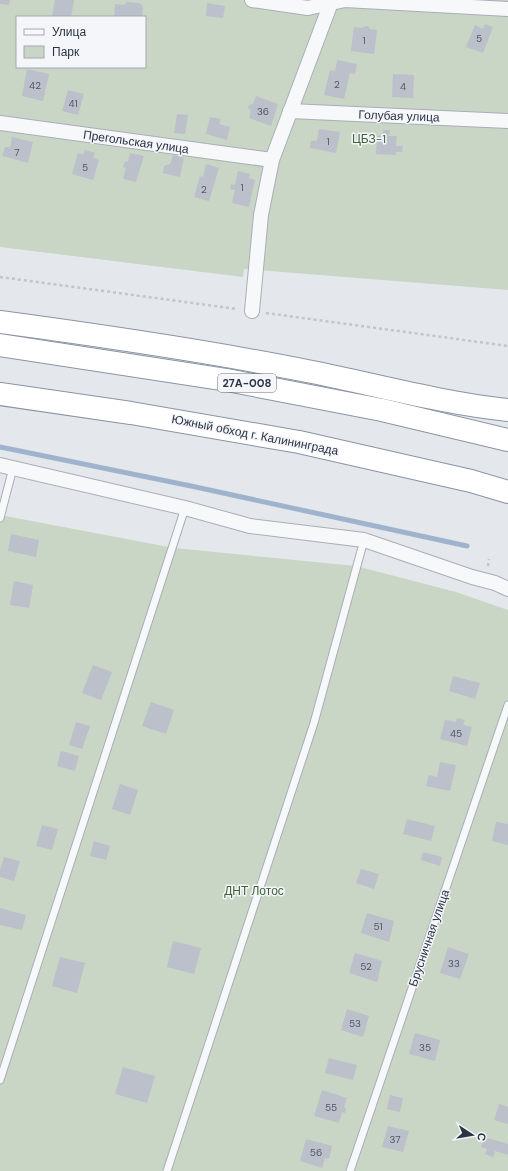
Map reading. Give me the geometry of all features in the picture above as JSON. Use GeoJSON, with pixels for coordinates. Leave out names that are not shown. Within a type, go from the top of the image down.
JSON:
{"type":"FeatureCollection","features":[{"type":"Feature","properties":{"kind":"highway"},"geometry":{"type":"LineString","coordinates":[[0,322],[100,335],[200,351],[502,411]]}},
{"type":"Feature","properties":{"kind":"highway","name":"27А-008"},"geometry":{"type":"LineString","coordinates":[[0,345],[227,380],[382,410],[508,440]]}},
{"type":"Feature","properties":{"kind":"highway","name":"Южный обход г. Калининграда"},"geometry":{"type":"LineString","coordinates":[[0,394],[132,413],[299,442],[471,481],[508,492]]}},
{"type":"Feature","properties":{"kind":"highway"},"geometry":{"type":"LineString","coordinates":[[471,481],[508,506]]}},
{"type":"Feature","properties":{"kind":"street"},"geometry":{"type":"LineString","coordinates":[[252,0],[308,8],[344,0],[508,9]]}},
{"type":"Feature","properties":{"kind":"street"},"geometry":{"type":"LineString","coordinates":[[252,311],[261,215],[272,160],[331,2]]}},
{"type":"Feature","properties":{"kind":"street","name":"Голубая улица"},"geometry":{"type":"LineString","coordinates":[[290,111],[508,120]]}},
{"type":"Feature","properties":{"kind":"street","name":"Прегольская улица"},"geometry":{"type":"LineString","coordinates":[[0,123],[272,160]]}},
{"type":"Feature","properties":{"kind":"street"},"geometry":{"type":"LineString","coordinates":[[6,466],[184,508],[250,526],[364,540],[472,577],[496,583],[508,589]]}},
{"type":"Feature","properties":{"kind":"lane"},"geometry":{"type":"LineString","coordinates":[[0,518],[6,466]]}},
{"type":"Feature","properties":{"kind":"lane"},"geometry":{"type":"LineString","coordinates":[[0,1080],[184,508]]}},
{"type":"Feature","properties":{"kind":"lane"},"geometry":{"type":"LineString","coordinates":[[166,1171],[314,723],[364,540]]}},
{"type":"Feature","properties":{"kind":"lane","name":"Брусничная улица"},"geometry":{"type":"LineString","coordinates":[[350,1171],[508,705]]}},
{"type":"Feature","properties":{"kind":"green space","name":"ЦБЗ-1"},"geometry":{"type":"Polygon","coordinates":[[[0,0],[508,0],[508,290],[244,269],[243,277],[0,247],[0,0]]]}},
{"type":"Feature","properties":{"kind":"green space","name":"ДНТ Лотос"},"geometry":{"type":"Polygon","coordinates":[[[0,515],[174,548],[356,566],[456,592],[508,610],[508,1171],[0,1171],[0,515]]]}},
{"type":"Feature","properties":{"kind":"building"},"geometry":{"type":"Polygon","coordinates":[[[0,0],[10,0],[9,5],[0,4],[0,0]]]}},
{"type":"Feature","properties":{"kind":"building"},"geometry":{"type":"Polygon","coordinates":[[[55,0],[74,0],[71,16],[52,16],[55,0]]]}},
{"type":"Feature","properties":{"kind":"building"},"geometry":{"type":"Polygon","coordinates":[[[127,2],[139,3],[143,6],[142,16],[114,16],[115,4],[124,5],[127,2]]]}},
{"type":"Feature","properties":{"kind":"building"},"geometry":{"type":"Polygon","coordinates":[[[207,3],[225,6],[223,18],[206,16],[207,3]]]}},
{"type":"Feature","properties":{"kind":"building"},"geometry":{"type":"Polygon","coordinates":[[[485,24],[493,27],[483,53],[466,47],[475,25],[483,29],[485,24]]]}},
{"type":"Feature","properties":{"kind":"building"},"geometry":{"type":"Polygon","coordinates":[[[368,26],[370,29],[377,30],[374,54],[351,51],[354,27],[362,28],[368,26]]]}},
{"type":"Feature","properties":{"kind":"building"},"geometry":{"type":"Polygon","coordinates":[[[337,60],[357,64],[355,74],[350,73],[344,99],[324,95],[330,70],[335,71],[337,60]]]}},
{"type":"Feature","properties":{"kind":"building"},"geometry":{"type":"Polygon","coordinates":[[[27,69],[49,74],[43,101],[22,96],[27,69]]]}},
{"type":"Feature","properties":{"kind":"building"},"geometry":{"type":"Polygon","coordinates":[[[393,74],[414,75],[413,98],[392,97],[393,74]]]}},
{"type":"Feature","properties":{"kind":"building"},"geometry":{"type":"Polygon","coordinates":[[[68,90],[84,94],[78,115],[62,111],[68,90]]]}},
{"type":"Feature","properties":{"kind":"building"},"geometry":{"type":"Polygon","coordinates":[[[256,96],[278,104],[271,126],[249,118],[251,111],[248,108],[249,105],[253,104],[256,96]]]}},
{"type":"Feature","properties":{"kind":"building"},"geometry":{"type":"Polygon","coordinates":[[[177,114],[188,115],[185,134],[174,133],[177,114]]]}},
{"type":"Feature","properties":{"kind":"building"},"geometry":{"type":"Polygon","coordinates":[[[210,117],[221,119],[219,124],[230,127],[227,140],[206,134],[210,117]]]}},
{"type":"Feature","properties":{"kind":"building"},"geometry":{"type":"Polygon","coordinates":[[[319,129],[340,132],[336,153],[310,148],[311,141],[317,141],[319,129]]]}},
{"type":"Feature","properties":{"kind":"building"},"geometry":{"type":"Polygon","coordinates":[[[383,130],[390,130],[389,136],[397,136],[396,146],[403,146],[402,152],[396,152],[396,155],[376,154],[377,136],[383,136],[383,130]]]}},
{"type":"Feature","properties":{"kind":"building"},"geometry":{"type":"Polygon","coordinates":[[[12,137],[33,142],[28,163],[2,156],[5,147],[10,147],[12,137]]]}},
{"type":"Feature","properties":{"kind":"building"},"geometry":{"type":"Polygon","coordinates":[[[85,150],[95,153],[93,158],[99,160],[93,180],[72,174],[78,153],[83,155],[85,150]]]}},
{"type":"Feature","properties":{"kind":"building"},"geometry":{"type":"Polygon","coordinates":[[[130,153],[144,156],[136,182],[123,179],[126,168],[123,167],[125,161],[128,162],[130,153]]]}},
{"type":"Feature","properties":{"kind":"building"},"geometry":{"type":"Polygon","coordinates":[[[173,155],[184,158],[180,177],[163,173],[164,166],[170,164],[173,155]]]}},
{"type":"Feature","properties":{"kind":"building"},"geometry":{"type":"Polygon","coordinates":[[[206,164],[219,168],[209,201],[194,197],[200,176],[203,177],[206,164]]]}},
{"type":"Feature","properties":{"kind":"building"},"geometry":{"type":"Polygon","coordinates":[[[238,171],[250,174],[249,178],[255,180],[249,207],[232,203],[235,190],[230,189],[231,184],[235,185],[238,171]]]}},
{"type":"Feature","properties":{"kind":"building"},"geometry":{"type":"Polygon","coordinates":[[[11,534],[39,540],[36,557],[8,551],[11,534]]]}},
{"type":"Feature","properties":{"kind":"building"},"geometry":{"type":"Polygon","coordinates":[[[14,581],[33,585],[29,608],[10,605],[14,581]]]}},
{"type":"Feature","properties":{"kind":"building"},"geometry":{"type":"Polygon","coordinates":[[[93,665],[112,672],[101,700],[82,693],[93,665]]]}},
{"type":"Feature","properties":{"kind":"building"},"geometry":{"type":"Polygon","coordinates":[[[453,676],[480,683],[475,699],[449,691],[453,676]]]}},
{"type":"Feature","properties":{"kind":"building"},"geometry":{"type":"Polygon","coordinates":[[[151,702],[174,710],[166,734],[142,726],[151,702]]]}},
{"type":"Feature","properties":{"kind":"building"},"geometry":{"type":"Polygon","coordinates":[[[457,718],[465,720],[463,725],[472,727],[467,746],[440,739],[445,720],[456,722],[457,718]]]}},
{"type":"Feature","properties":{"kind":"building"},"geometry":{"type":"Polygon","coordinates":[[[76,722],[90,726],[82,749],[69,745],[76,722]]]}},
{"type":"Feature","properties":{"kind":"building"},"geometry":{"type":"Polygon","coordinates":[[[61,751],[79,756],[75,771],[57,766],[61,751]]]}},
{"type":"Feature","properties":{"kind":"building"},"geometry":{"type":"Polygon","coordinates":[[[440,762],[456,765],[450,791],[426,786],[429,775],[437,777],[440,762]]]}},
{"type":"Feature","properties":{"kind":"building"},"geometry":{"type":"Polygon","coordinates":[[[120,784],[138,790],[130,815],[112,809],[120,784]]]}},
{"type":"Feature","properties":{"kind":"building"},"geometry":{"type":"Polygon","coordinates":[[[407,819],[435,826],[431,841],[403,834],[407,819]]]}},
{"type":"Feature","properties":{"kind":"building"},"geometry":{"type":"Polygon","coordinates":[[[496,822],[508,824],[508,845],[492,841],[496,822]]]}},
{"type":"Feature","properties":{"kind":"building"},"geometry":{"type":"Polygon","coordinates":[[[42,825],[58,829],[52,850],[36,846],[42,825]]]}},
{"type":"Feature","properties":{"kind":"building"},"geometry":{"type":"Polygon","coordinates":[[[94,841],[110,846],[106,860],[90,856],[94,841]]]}},
{"type":"Feature","properties":{"kind":"building"},"geometry":{"type":"Polygon","coordinates":[[[423,852],[442,857],[440,866],[421,860],[423,852]]]}},
{"type":"Feature","properties":{"kind":"building"},"geometry":{"type":"Polygon","coordinates":[[[4,857],[20,861],[14,881],[0,877],[0,870],[4,857]]]}},
{"type":"Feature","properties":{"kind":"building"},"geometry":{"type":"Polygon","coordinates":[[[361,869],[379,874],[374,889],[356,883],[361,869]]]}},
{"type":"Feature","properties":{"kind":"building"},"geometry":{"type":"Polygon","coordinates":[[[0,908],[26,915],[22,930],[0,925],[0,908]]]}},
{"type":"Feature","properties":{"kind":"building"},"geometry":{"type":"Polygon","coordinates":[[[367,913],[394,921],[389,942],[361,933],[367,913]]]}},
{"type":"Feature","properties":{"kind":"building"},"geometry":{"type":"Polygon","coordinates":[[[173,941],[201,948],[194,974],[167,967],[173,941]]]}},
{"type":"Feature","properties":{"kind":"building"},"geometry":{"type":"Polygon","coordinates":[[[448,947],[469,954],[460,979],[440,973],[448,947]]]}},
{"type":"Feature","properties":{"kind":"building"},"geometry":{"type":"Polygon","coordinates":[[[355,953],[382,961],[377,982],[349,973],[355,953]]]}},
{"type":"Feature","properties":{"kind":"building"},"geometry":{"type":"Polygon","coordinates":[[[60,957],[85,963],[77,993],[52,986],[60,957]]]}},
{"type":"Feature","properties":{"kind":"building"},"geometry":{"type":"Polygon","coordinates":[[[347,1009],[369,1016],[363,1037],[341,1030],[347,1009]]]}},
{"type":"Feature","properties":{"kind":"building"},"geometry":{"type":"Polygon","coordinates":[[[415,1033],[440,1040],[435,1061],[409,1054],[415,1033]]]}},
{"type":"Feature","properties":{"kind":"building"},"geometry":{"type":"Polygon","coordinates":[[[329,1058],[357,1065],[353,1080],[325,1073],[329,1058]]]}},
{"type":"Feature","properties":{"kind":"building"},"geometry":{"type":"Polygon","coordinates":[[[123,1067],[155,1076],[147,1103],[115,1094],[123,1067]]]}},
{"type":"Feature","properties":{"kind":"building"},"geometry":{"type":"Polygon","coordinates":[[[322,1090],[347,1098],[344,1107],[346,1108],[345,1113],[342,1112],[339,1123],[314,1116],[322,1090]]]}},
{"type":"Feature","properties":{"kind":"building"},"geometry":{"type":"Polygon","coordinates":[[[390,1095],[403,1098],[400,1112],[387,1109],[390,1095]]]}},
{"type":"Feature","properties":{"kind":"building"},"geometry":{"type":"Polygon","coordinates":[[[499,1104],[508,1107],[508,1124],[494,1120],[499,1104]]]}},
{"type":"Feature","properties":{"kind":"building"},"geometry":{"type":"Polygon","coordinates":[[[388,1126],[409,1131],[403,1152],[382,1147],[388,1126]]]}},
{"type":"Feature","properties":{"kind":"building"},"geometry":{"type":"Polygon","coordinates":[[[484,1137],[508,1144],[508,1155],[495,1151],[493,1157],[485,1154],[487,1149],[481,1147],[484,1137]]]}},
{"type":"Feature","properties":{"kind":"building"},"geometry":{"type":"Polygon","coordinates":[[[306,1139],[332,1146],[329,1159],[325,1158],[322,1168],[300,1161],[306,1139]]]}},
{"type":"Feature","properties":{"kind":"waterway"},"geometry":{"type":"LineString","coordinates":[[0,447],[191,486],[467,546]]}}]}
